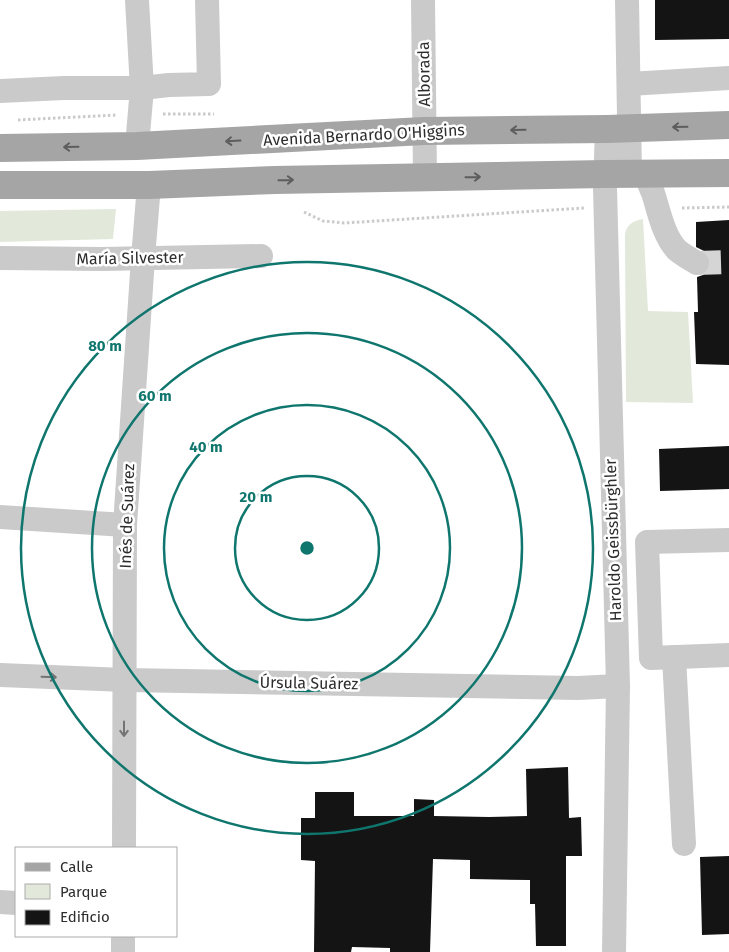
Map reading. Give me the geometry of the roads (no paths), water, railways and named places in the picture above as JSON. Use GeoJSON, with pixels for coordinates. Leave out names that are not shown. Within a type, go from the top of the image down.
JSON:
{"type":"FeatureCollection","features":[{"type":"Feature","properties":{"kind":"main road","name":"Avenida Bernardo O'Higgins"},"geometry":{"type":"LineString","coordinates":[[0,148],[137,146],[424,131],[729,126]]}},
{"type":"Feature","properties":{"kind":"main road"},"geometry":{"type":"LineString","coordinates":[[11,185],[49,174],[104,172],[124,160],[137,146]]}},
{"type":"Feature","properties":{"kind":"main road"},"geometry":{"type":"LineString","coordinates":[[11,185],[149,185],[274,180],[729,173]]}},
{"type":"Feature","properties":{"kind":"street"},"geometry":{"type":"LineString","coordinates":[[137,0],[142,88],[137,146]]}},
{"type":"Feature","properties":{"kind":"street"},"geometry":{"type":"LineString","coordinates":[[0,91],[64,88],[142,88],[209,84],[207,0]]}},
{"type":"Feature","properties":{"kind":"street","name":"Alborada"},"geometry":{"type":"LineString","coordinates":[[423,0],[425,178]]}},
{"type":"Feature","properties":{"kind":"street","name":"Haroldo Geissbürghler"},"geometry":{"type":"LineString","coordinates":[[614,952],[618,686],[606,207],[627,174],[618,128],[628,84],[627,0]]}},
{"type":"Feature","properties":{"kind":"street"},"geometry":{"type":"LineString","coordinates":[[628,84],[729,78]]}},
{"type":"Feature","properties":{"kind":"street"},"geometry":{"type":"LineString","coordinates":[[627,174],[653,193],[669,239],[676,249],[686,257],[697,262]]}},
{"type":"Feature","properties":{"kind":"street","name":"Inés de Suárez"},"geometry":{"type":"LineString","coordinates":[[124,847],[125,525],[149,185]]}},
{"type":"Feature","properties":{"kind":"street","name":"María Silvester"},"geometry":{"type":"LineString","coordinates":[[0,258],[261,256]]}},
{"type":"Feature","properties":{"kind":"street"},"geometry":{"type":"LineString","coordinates":[[0,518],[125,525]]}},
{"type":"Feature","properties":{"kind":"street"},"geometry":{"type":"LineString","coordinates":[[613,539],[647,542],[729,540]]}},
{"type":"Feature","properties":{"kind":"street"},"geometry":{"type":"LineString","coordinates":[[647,542],[651,658],[729,655]]}},
{"type":"Feature","properties":{"kind":"street"},"geometry":{"type":"LineString","coordinates":[[674,657],[684,844]]}},
{"type":"Feature","properties":{"kind":"street","name":"Úrsula Suárez"},"geometry":{"type":"LineString","coordinates":[[0,675],[124,680],[549,687],[618,686]]}},
{"type":"Feature","properties":{"kind":"street"},"geometry":{"type":"LineString","coordinates":[[0,902],[15,903]]}},
{"type":"Feature","properties":{"kind":"street"},"geometry":{"type":"LineString","coordinates":[[123,952],[124,937]]}},
{"type":"Feature","properties":{"kind":"tunnel"},"geometry":{"type":"LineString","coordinates":[[697,263],[729,262]]}}]}
